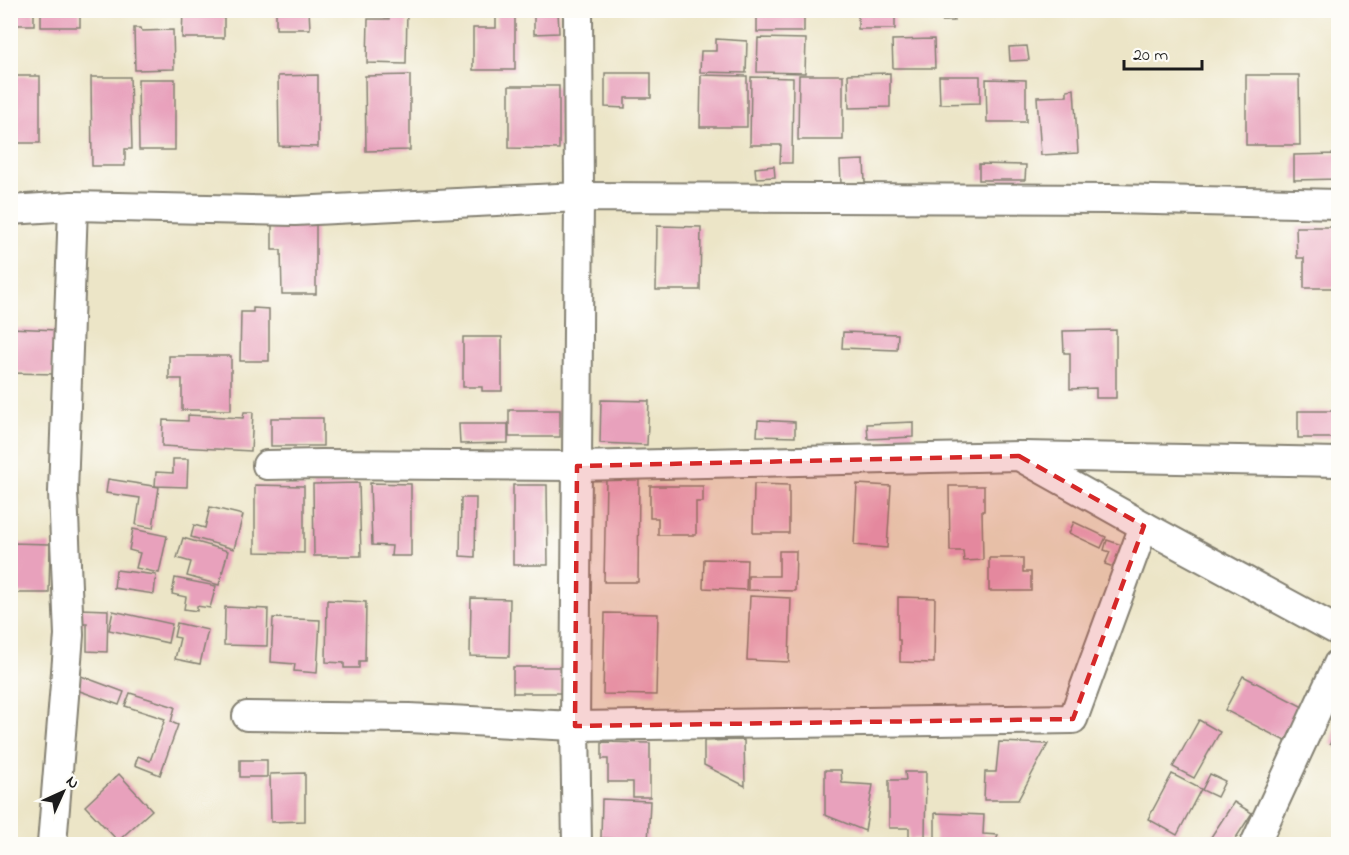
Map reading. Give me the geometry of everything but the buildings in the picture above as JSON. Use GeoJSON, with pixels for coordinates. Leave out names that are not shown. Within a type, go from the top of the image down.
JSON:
{"type":"FeatureCollection","features":[{"type":"Feature","properties":{"kind":"street"},"geometry":{"type":"LineString","coordinates":[[577,844],[575,726],[578,10]]}},
{"type":"Feature","properties":{"kind":"street"},"geometry":{"type":"LineString","coordinates":[[10,210],[73,206],[295,211],[579,197],[1110,199],[1338,204]]}},
{"type":"Feature","properties":{"kind":"street"},"geometry":{"type":"LineString","coordinates":[[52,844],[69,635],[63,492],[73,206]]}},
{"type":"Feature","properties":{"kind":"street"},"geometry":{"type":"LineString","coordinates":[[1019,456],[1338,631]]}},
{"type":"Feature","properties":{"kind":"street"},"geometry":{"type":"LineString","coordinates":[[267,465],[577,466],[1019,456],[1338,462]]}},
{"type":"Feature","properties":{"kind":"street"},"geometry":{"type":"LineString","coordinates":[[247,716],[409,718],[575,726],[1072,719],[1144,526]]}},
{"type":"Feature","properties":{"kind":"street"},"geometry":{"type":"LineString","coordinates":[[1255,844],[1338,664]]}},
{"type":"Feature","properties":{"kind":"highlighted area"},"geometry":{"type":"Polygon","coordinates":[[[1019,456],[1144,526],[1073,719],[575,726],[577,466],[1019,456]]]}}]}
